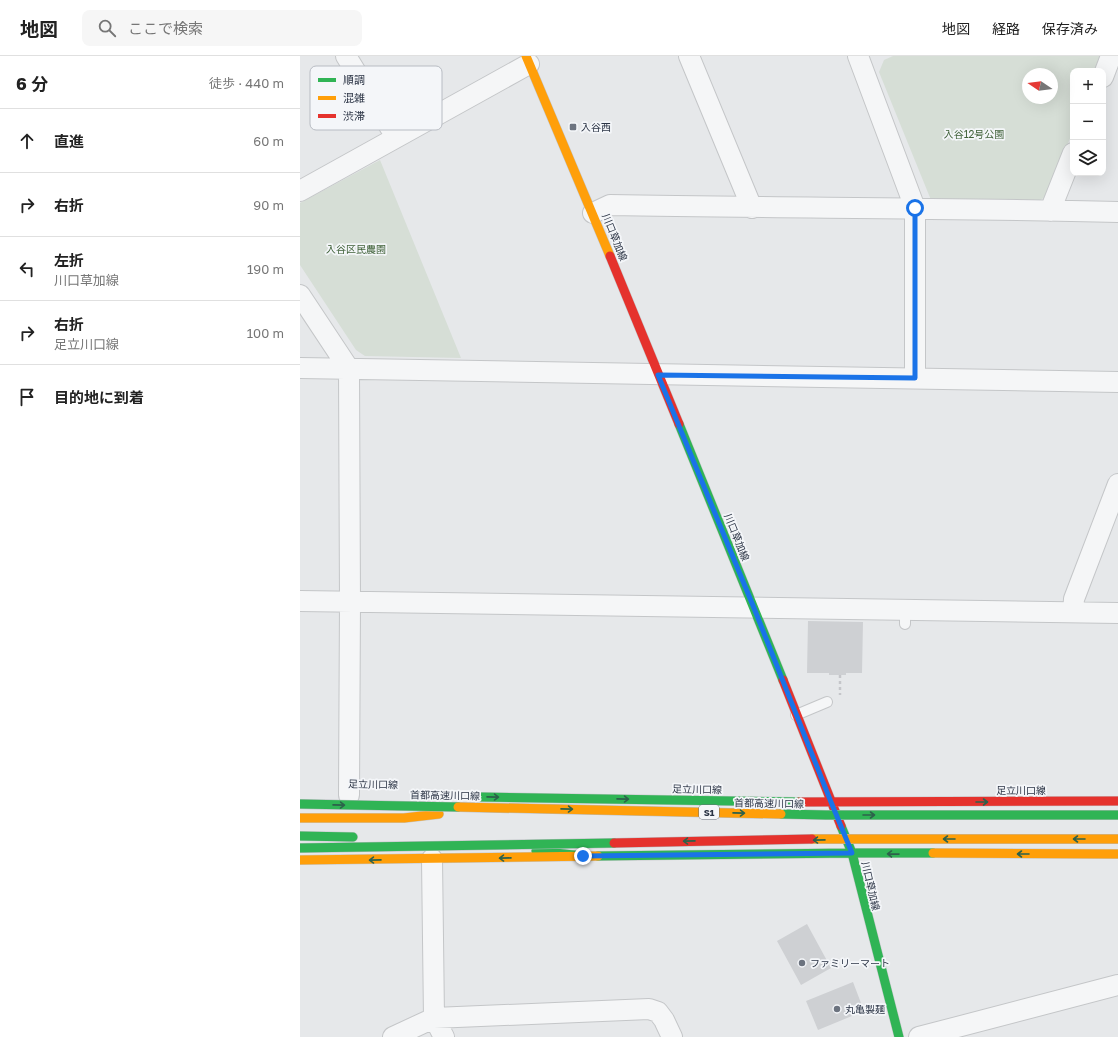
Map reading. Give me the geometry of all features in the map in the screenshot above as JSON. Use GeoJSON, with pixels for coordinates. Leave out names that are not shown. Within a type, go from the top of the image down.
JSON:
{"type":"FeatureCollection","features":[{"type":"Feature","properties":{"kind":"main road","name":"川口草加線"},"geometry":{"type":"LineString","coordinates":[[528,60],[593,213],[852,853],[898,1037]]}},
{"type":"Feature","properties":{"kind":"main road","name":"足立川口線"},"geometry":{"type":"LineString","coordinates":[[476,797],[831,802],[1118,801]]}},
{"type":"Feature","properties":{"kind":"main road"},"geometry":{"type":"LineString","coordinates":[[300,818],[404,818],[578,798]]}},
{"type":"Feature","properties":{"kind":"main road","name":"首都高速川口線"},"geometry":{"type":"LineString","coordinates":[[300,804],[826,815],[1118,815]]}},
{"type":"Feature","properties":{"kind":"main road"},"geometry":{"type":"LineString","coordinates":[[300,836],[364,837]]}},
{"type":"Feature","properties":{"kind":"main road"},"geometry":{"type":"LineString","coordinates":[[404,837],[583,856]]}},
{"type":"Feature","properties":{"kind":"main road"},"geometry":{"type":"LineString","coordinates":[[300,848],[838,839],[1118,839]]}},
{"type":"Feature","properties":{"kind":"main road"},"geometry":{"type":"LineString","coordinates":[[300,860],[852,853],[1118,854]]}},
{"type":"Feature","properties":{"kind":"main road"},"geometry":{"type":"LineString","coordinates":[[300,866],[322,860]]}},
{"type":"Feature","properties":{"kind":"street"},"geometry":{"type":"LineString","coordinates":[[346,56],[352,66]]}},
{"type":"Feature","properties":{"kind":"street"},"geometry":{"type":"LineString","coordinates":[[690,56],[752,208]]}},
{"type":"Feature","properties":{"kind":"street"},"geometry":{"type":"LineString","coordinates":[[1106,69],[1111,56]]}},
{"type":"Feature","properties":{"kind":"street"},"geometry":{"type":"LineString","coordinates":[[864,58],[915,208],[915,378]]}},
{"type":"Feature","properties":{"kind":"street"},"geometry":{"type":"LineString","coordinates":[[442,110],[528,60]]}},
{"type":"Feature","properties":{"kind":"street"},"geometry":{"type":"LineString","coordinates":[[392,130],[396,137]]}},
{"type":"Feature","properties":{"kind":"street"},"geometry":{"type":"LineString","coordinates":[[300,191],[408,130]]}},
{"type":"Feature","properties":{"kind":"street"},"geometry":{"type":"LineString","coordinates":[[1050,210],[1070,160]]}},
{"type":"Feature","properties":{"kind":"street"},"geometry":{"type":"LineString","coordinates":[[593,213],[610,205],[752,208],[915,208],[1118,212]]}},
{"type":"Feature","properties":{"kind":"street"},"geometry":{"type":"LineString","coordinates":[[300,295],[349,369],[349,795]]}},
{"type":"Feature","properties":{"kind":"street"},"geometry":{"type":"LineString","coordinates":[[300,368],[1118,382]]}},
{"type":"Feature","properties":{"kind":"street"},"geometry":{"type":"LineString","coordinates":[[1073,612],[1074,599],[1118,484]]}},
{"type":"Feature","properties":{"kind":"street"},"geometry":{"type":"LineString","coordinates":[[300,601],[754,608],[905,617],[1073,612],[1118,613]]}},
{"type":"Feature","properties":{"kind":"street"},"geometry":{"type":"LineString","coordinates":[[432,859],[434,1018],[444,1037]]}},
{"type":"Feature","properties":{"kind":"street"},"geometry":{"type":"LineString","coordinates":[[919,1037],[1118,985]]}},
{"type":"Feature","properties":{"kind":"street"},"geometry":{"type":"LineString","coordinates":[[393,1037],[434,1018],[649,1009],[658,1012],[664,1020],[672,1037]]}},
{"type":"Feature","properties":{"kind":"lane"},"geometry":{"type":"LineString","coordinates":[[796,715],[827,702]]}},
{"type":"Feature","properties":{"kind":"path"},"geometry":{"type":"LineString","coordinates":[[840,675],[840,702]]}},
{"type":"Feature","properties":{"kind":"green space","name":"入谷12号公園"},"geometry":{"type":"Polygon","coordinates":[[[893,56],[1102,56],[1097,68],[1070,68],[1070,138],[1047,196],[1037,202],[931,200],[879,72],[884,60],[893,56]]]}},
{"type":"Feature","properties":{"kind":"green space","name":"入谷区民農園"},"geometry":{"type":"Polygon","coordinates":[[[380,160],[461,358],[365,356],[356,350],[300,265],[300,203],[380,160]]]}},
{"type":"Feature","properties":{"kind":"building"},"geometry":{"type":"Polygon","coordinates":[[[808,621],[863,622],[862,673],[829,675],[829,673],[807,673],[808,621]]]}},
{"type":"Feature","properties":{"kind":"building"},"geometry":{"type":"Polygon","coordinates":[[[807,924],[831,968],[801,985],[777,941],[807,924]]]}},
{"type":"Feature","properties":{"kind":"building"},"geometry":{"type":"Polygon","coordinates":[[[853,982],[864,1011],[818,1030],[806,1001],[853,982]]]}},
{"type":"Feature","properties":{"kind":"traffic: fast"},"geometry":{"type":"LineString","coordinates":[[679,424],[783,680]]}},
{"type":"Feature","properties":{"kind":"traffic: fast"},"geometry":{"type":"LineString","coordinates":[[481,797],[799,802]]}},
{"type":"Feature","properties":{"kind":"traffic: fast"},"geometry":{"type":"LineString","coordinates":[[300,804],[458,807]]}},
{"type":"Feature","properties":{"kind":"traffic: fast"},"geometry":{"type":"LineString","coordinates":[[781,814],[1118,815]]}},
{"type":"Feature","properties":{"kind":"traffic: fast"},"geometry":{"type":"LineString","coordinates":[[841,826],[852,853],[899,1037]]}},
{"type":"Feature","properties":{"kind":"traffic: fast"},"geometry":{"type":"LineString","coordinates":[[300,836],[353,837]]}},
{"type":"Feature","properties":{"kind":"traffic: fast"},"geometry":{"type":"LineString","coordinates":[[300,848],[614,843]]}},
{"type":"Feature","properties":{"kind":"traffic: fast"},"geometry":{"type":"LineString","coordinates":[[536,851],[583,856]]}},
{"type":"Feature","properties":{"kind":"traffic: fast"},"geometry":{"type":"LineString","coordinates":[[598,856],[933,853]]}},
{"type":"Feature","properties":{"kind":"traffic: slow"},"geometry":{"type":"LineString","coordinates":[[526,56],[610,256]]}},
{"type":"Feature","properties":{"kind":"traffic: slow"},"geometry":{"type":"LineString","coordinates":[[458,807],[781,814]]}},
{"type":"Feature","properties":{"kind":"traffic: slow"},"geometry":{"type":"LineString","coordinates":[[300,818],[404,818],[439,814]]}},
{"type":"Feature","properties":{"kind":"traffic: slow"},"geometry":{"type":"LineString","coordinates":[[812,839],[1118,839]]}},
{"type":"Feature","properties":{"kind":"traffic: slow"},"geometry":{"type":"LineString","coordinates":[[933,853],[1118,854]]}},
{"type":"Feature","properties":{"kind":"traffic: slow"},"geometry":{"type":"LineString","coordinates":[[300,860],[598,856]]}},
{"type":"Feature","properties":{"kind":"traffic: jam"},"geometry":{"type":"LineString","coordinates":[[610,256],[679,424]]}},
{"type":"Feature","properties":{"kind":"traffic: jam"},"geometry":{"type":"LineString","coordinates":[[783,680],[841,826]]}},
{"type":"Feature","properties":{"kind":"traffic: jam"},"geometry":{"type":"LineString","coordinates":[[799,802],[1118,801]]}},
{"type":"Feature","properties":{"kind":"traffic: jam"},"geometry":{"type":"LineString","coordinates":[[614,843],[812,839]]}},
{"type":"Feature","properties":{"kind":"place","name":"入谷西"},"geometry":{"type":"Point","coordinates":[573,127]}},
{"type":"Feature","properties":{"kind":"place","name":"ファミリーマート"},"geometry":{"type":"Point","coordinates":[802,963]}},
{"type":"Feature","properties":{"kind":"place","name":"丸亀製麺"},"geometry":{"type":"Point","coordinates":[837,1009]}},
{"type":"Feature","properties":{"kind":"route"},"geometry":{"type":"LineString","coordinates":[[583,856],[852,853],[754,608],[658,375],[915,378],[915,208]]}}]}
